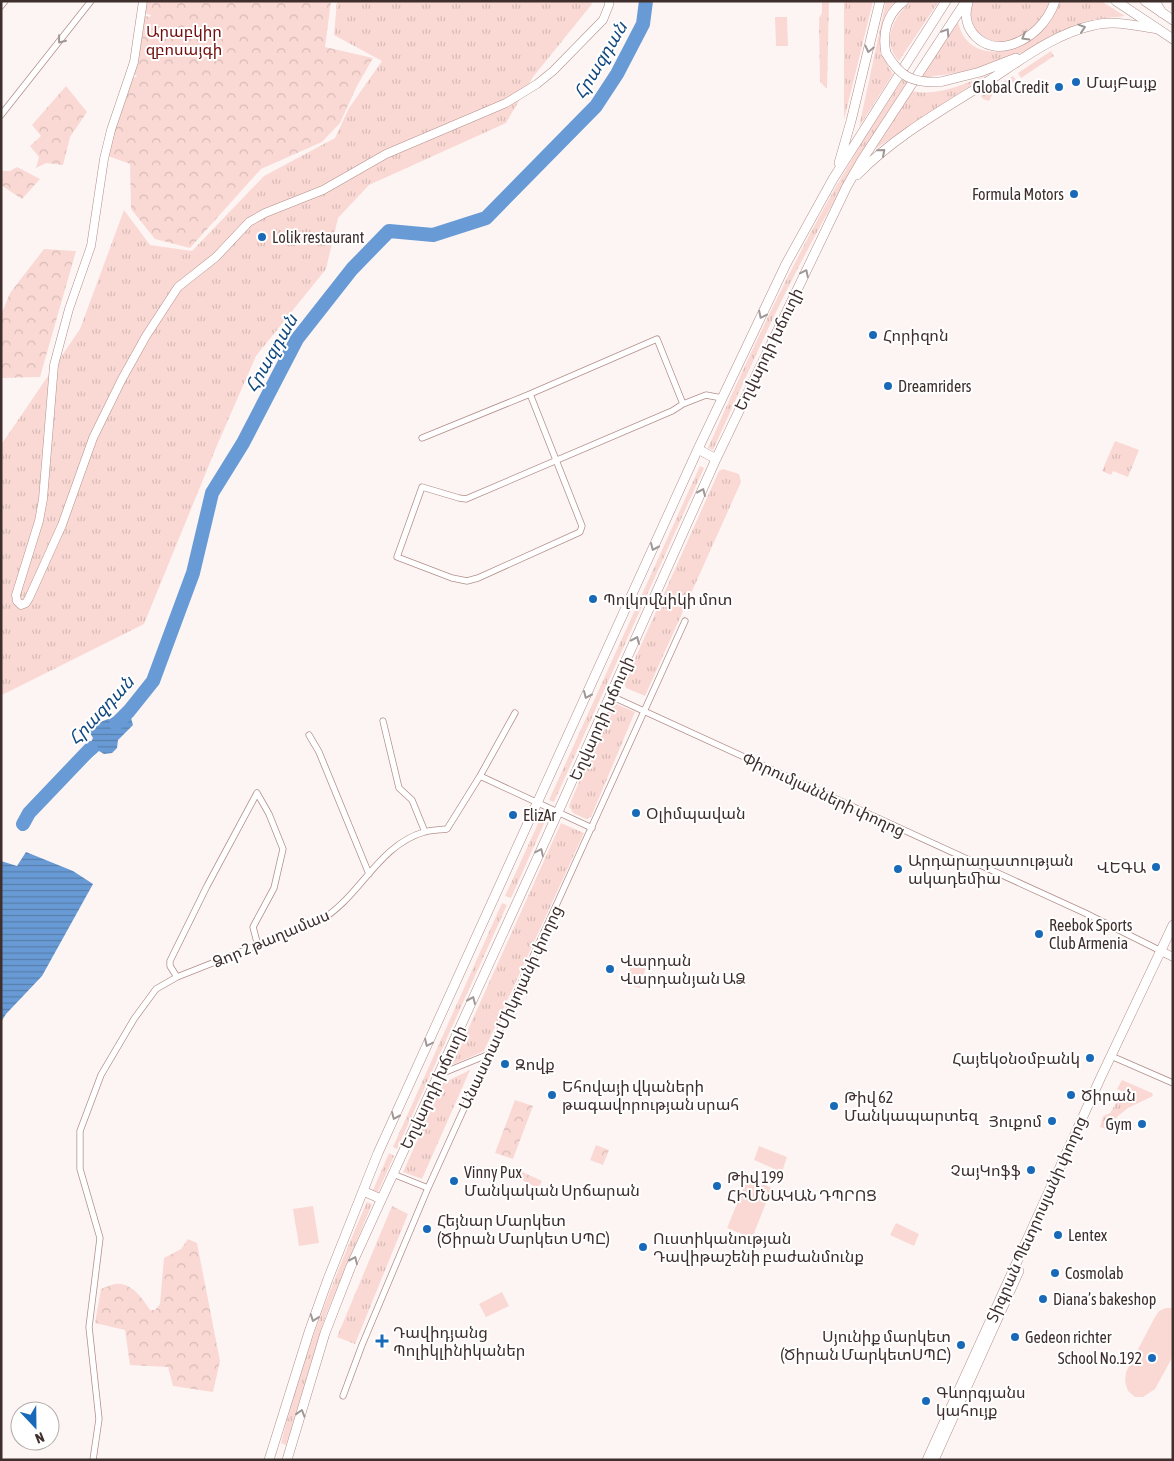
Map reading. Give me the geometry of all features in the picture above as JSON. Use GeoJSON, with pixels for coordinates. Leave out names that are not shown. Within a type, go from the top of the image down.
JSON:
{"type":"FeatureCollection","features":[{"type":"Feature","properties":{"kind":"main road"},"geometry":{"type":"LineString","coordinates":[[833,179],[852,121],[880,1]]}},
{"type":"Feature","properties":{"kind":"main road"},"geometry":{"type":"LineString","coordinates":[[904,1],[897,6],[888,19],[885,35],[886,53],[895,67],[917,82],[940,82],[980,72],[1038,49],[1074,31],[1105,23],[1158,29]]}},
{"type":"Feature","properties":{"kind":"main road","name":"Եղվարդի խճուղի"},"geometry":{"type":"LineString","coordinates":[[269,1460],[309,1332],[363,1191],[400,1105],[698,449],[786,264],[833,179],[946,1]]}},
{"type":"Feature","properties":{"kind":"main road"},"geometry":{"type":"LineString","coordinates":[[967,1],[966,23],[973,36],[988,44],[1003,46],[1010,45],[1027,37],[1043,25],[1055,1]]}},
{"type":"Feature","properties":{"kind":"main road","name":"Եղվարդի խճուղի"},"geometry":{"type":"LineString","coordinates":[[288,1457],[325,1333],[351,1266],[611,696],[716,459],[862,160],[967,1]]}},
{"type":"Feature","properties":{"kind":"main road"},"geometry":{"type":"LineString","coordinates":[[1116,1],[1173,39]]}},
{"type":"Feature","properties":{"kind":"main road"},"geometry":{"type":"LineString","coordinates":[[1145,1],[1173,20]]}},
{"type":"Feature","properties":{"kind":"main road"},"geometry":{"type":"LineString","coordinates":[[1155,1],[1162,12]]}},
{"type":"Feature","properties":{"kind":"main road"},"geometry":{"type":"LineString","coordinates":[[848,186],[871,161],[889,146],[1038,49]]}},
{"type":"Feature","properties":{"kind":"main road"},"geometry":{"type":"LineString","coordinates":[[698,449],[716,459]]}},
{"type":"Feature","properties":{"kind":"main road","name":"Տիգրան Պետրոսյանի փողոց"},"geometry":{"type":"LineString","coordinates":[[1166,953],[1173,925]]}},
{"type":"Feature","properties":{"kind":"main road","name":"Տիգրան Պետրոսյանի փողոց"},"geometry":{"type":"LineString","coordinates":[[927,1460],[1113,1057],[1166,953],[1173,934]]}},
{"type":"Feature","properties":{"kind":"main road","name":"Տիգրան Պետրոսյանի փողոց"},"geometry":{"type":"LineString","coordinates":[[934,1460],[1113,1057]]}},
{"type":"Feature","properties":{"kind":"main road"},"geometry":{"type":"LineString","coordinates":[[363,1191],[381,1199]]}},
{"type":"Feature","properties":{"kind":"main road"},"geometry":{"type":"LineString","coordinates":[[272,1450],[288,1457]]}},
{"type":"Feature","properties":{"kind":"street"},"geometry":{"type":"LineString","coordinates":[[1,6],[5,1]]}},
{"type":"Feature","properties":{"kind":"street"},"geometry":{"type":"LineString","coordinates":[[1,115],[91,1]]}},
{"type":"Feature","properties":{"kind":"street"},"geometry":{"type":"LineString","coordinates":[[143,1],[134,62],[111,130],[104,158],[91,246],[69,309],[54,365],[43,499],[39,521],[16,595],[17,601],[21,605],[26,604],[62,525],[93,438],[122,379],[146,336],[178,287],[216,257],[249,222],[324,190],[386,154],[506,103],[537,84],[553,72],[602,20],[609,1]]}},
{"type":"Feature","properties":{"kind":"street"},"geometry":{"type":"LineString","coordinates":[[422,438],[657,339],[684,404]]}},
{"type":"Feature","properties":{"kind":"street"},"geometry":{"type":"LineString","coordinates":[[530,394],[556,460],[582,526],[580,532],[478,578],[467,581],[452,578],[397,557],[422,487],[466,499],[556,460],[672,411],[706,395],[722,398]]}},
{"type":"Feature","properties":{"kind":"street","name":"Անաստաս Միկոյանի փողոց"},"geometry":{"type":"LineString","coordinates":[[343,1396],[362,1345],[428,1188],[685,621]]}},
{"type":"Feature","properties":{"kind":"street","name":"Փիրումյանների փողոց"},"geometry":{"type":"LineString","coordinates":[[611,696],[1085,913],[1166,953]]}},
{"type":"Feature","properties":{"kind":"street"},"geometry":{"type":"LineString","coordinates":[[515,713],[480,776],[592,828]]}},
{"type":"Feature","properties":{"kind":"street"},"geometry":{"type":"LineString","coordinates":[[383,721],[399,788],[412,800],[425,832]]}},
{"type":"Feature","properties":{"kind":"street"},"geometry":{"type":"LineString","coordinates":[[309,735],[319,752],[369,874]]}},
{"type":"Feature","properties":{"kind":"street","name":"Ձոր 2 թաղամաս"},"geometry":{"type":"LineString","coordinates":[[93,1460],[99,1419],[89,1327],[100,1238],[80,1169],[80,1131],[101,1075],[134,1018],[156,989],[176,977],[258,946],[319,921],[333,913],[388,852],[409,838],[425,832],[447,829],[480,776]]}},
{"type":"Feature","properties":{"kind":"street"},"geometry":{"type":"LineString","coordinates":[[176,977],[170,966],[170,961],[257,793],[269,814],[282,849],[274,888],[253,927],[258,946]]}},
{"type":"Feature","properties":{"kind":"street"},"geometry":{"type":"LineString","coordinates":[[438,1075],[487,1055]]}},
{"type":"Feature","properties":{"kind":"street"},"geometry":{"type":"LineString","coordinates":[[1113,1057],[1173,1083]]}},
{"type":"Feature","properties":{"kind":"street"},"geometry":{"type":"LineString","coordinates":[[393,1174],[428,1188]]}},
{"type":"Feature","properties":{"kind":"green space","name":"Արաբկիր զբոսայգի"},"geometry":{"type":"Polygon","coordinates":[[[146,1],[331,1],[325,47],[373,58],[357,86],[340,123],[322,142],[261,169],[190,248],[155,239],[131,209],[130,164],[108,156],[114,129],[132,77],[137,75],[133,74],[145,16],[150,17],[151,15],[144,13],[146,1]]]}},
{"type":"Feature","properties":{"kind":"green space"},"geometry":{"type":"Polygon","coordinates":[[[337,1],[591,1],[592,4],[533,77],[506,123],[369,185],[338,218],[326,269],[256,356],[218,443],[144,624],[1,697],[1,445],[80,329],[124,210],[150,245],[192,251],[264,176],[335,138],[349,108],[382,61],[334,35],[337,1]]]}},
{"type":"Feature","properties":{"kind":"green space"},"geometry":{"type":"Polygon","coordinates":[[[822,1],[829,1],[827,89],[820,82],[819,18],[822,13],[822,1]]]}},
{"type":"Feature","properties":{"kind":"green space"},"geometry":{"type":"Polygon","coordinates":[[[844,1],[873,1],[844,120],[844,1]]]}},
{"type":"Feature","properties":{"kind":"green space"},"geometry":{"type":"Polygon","coordinates":[[[886,1],[895,1],[884,18],[881,37],[884,56],[893,74],[859,127],[886,1]]]}},
{"type":"Feature","properties":{"kind":"green space"},"geometry":{"type":"Polygon","coordinates":[[[912,1],[939,1],[899,61],[893,53],[890,37],[895,20],[912,1]]]}},
{"type":"Feature","properties":{"kind":"green space"},"geometry":{"type":"Polygon","coordinates":[[[974,1],[1050,1],[1046,10],[1033,27],[1016,39],[1006,42],[986,38],[977,31],[971,15],[974,1]]]}},
{"type":"Feature","properties":{"kind":"green space"},"geometry":{"type":"Polygon","coordinates":[[[1057,1],[1101,1],[1125,16],[1083,22],[1021,53],[984,66],[945,75],[920,77],[958,21],[963,35],[972,45],[983,50],[995,52],[1009,50],[1022,45],[1043,29],[1052,16],[1057,1]]]}},
{"type":"Feature","properties":{"kind":"green space"},"geometry":{"type":"Polygon","coordinates":[[[775,17],[787,17],[788,46],[776,46],[775,17]]]}},
{"type":"Feature","properties":{"kind":"green space"},"geometry":{"type":"Polygon","coordinates":[[[1051,51],[1054,56],[1021,78],[1018,73],[1051,51]]]}},
{"type":"Feature","properties":{"kind":"green space"},"geometry":{"type":"Polygon","coordinates":[[[987,75],[875,149],[912,91],[941,91],[960,86],[987,75]]]}},
{"type":"Feature","properties":{"kind":"green space"},"geometry":{"type":"Polygon","coordinates":[[[1013,76],[1016,80],[992,95],[989,101],[983,99],[981,96],[1013,76]]]}},
{"type":"Feature","properties":{"kind":"green space"},"geometry":{"type":"Polygon","coordinates":[[[903,79],[907,82],[849,175],[796,272],[713,450],[708,448],[773,306],[821,213],[874,123],[903,79]]]}},
{"type":"Feature","properties":{"kind":"green space"},"geometry":{"type":"Polygon","coordinates":[[[66,86],[87,112],[70,137],[63,165],[46,163],[36,168],[39,157],[30,146],[41,136],[32,125],[66,86]]]}},
{"type":"Feature","properties":{"kind":"green space"},"geometry":{"type":"Polygon","coordinates":[[[17,167],[40,179],[22,199],[1,185],[1,171],[10,171],[17,167]]]}},
{"type":"Feature","properties":{"kind":"green space"},"geometry":{"type":"Polygon","coordinates":[[[44,249],[76,251],[40,377],[1,378],[1,315],[10,293],[44,249]]]}},
{"type":"Feature","properties":{"kind":"green space"},"geometry":{"type":"Polygon","coordinates":[[[1115,441],[1139,450],[1128,477],[1113,471],[1111,475],[1102,471],[1115,441]]]}},
{"type":"Feature","properties":{"kind":"green space"},"geometry":{"type":"Polygon","coordinates":[[[700,466],[704,468],[554,802],[549,800],[700,466]]]}},
{"type":"Feature","properties":{"kind":"green space"},"geometry":{"type":"Polygon","coordinates":[[[723,469],[739,474],[741,482],[645,696],[626,688],[624,683],[719,471],[723,469]]]}},
{"type":"Feature","properties":{"kind":"green space"},"geometry":{"type":"Polygon","coordinates":[[[616,704],[635,712],[591,817],[586,819],[573,813],[569,806],[610,708],[616,704]]]}},
{"type":"Feature","properties":{"kind":"green space"},"geometry":{"type":"Polygon","coordinates":[[[542,815],[547,817],[511,898],[505,896],[542,815]]]}},
{"type":"Feature","properties":{"kind":"green space"},"geometry":{"type":"Polygon","coordinates":[[[561,823],[584,833],[484,1051],[452,1065],[561,823]]]}},
{"type":"Feature","properties":{"kind":"green space"},"geometry":{"type":"Polygon","coordinates":[[[502,903],[507,905],[397,1149],[393,1147],[502,903]]]}},
{"type":"Feature","properties":{"kind":"green space"},"geometry":{"type":"Polygon","coordinates":[[[634,956],[648,960],[640,988],[626,984],[634,956]]]}},
{"type":"Feature","properties":{"kind":"green space"},"geometry":{"type":"Polygon","coordinates":[[[470,1070],[422,1179],[403,1172],[443,1083],[470,1070]]]}},
{"type":"Feature","properties":{"kind":"green space"},"geometry":{"type":"Polygon","coordinates":[[[1122,1080],[1152,1093],[1153,1096],[1128,1108],[1106,1129],[1100,1127],[1103,1116],[1110,1113],[1123,1092],[1117,1089],[1122,1080]]]}},
{"type":"Feature","properties":{"kind":"green space"},"geometry":{"type":"Polygon","coordinates":[[[515,1100],[533,1106],[513,1159],[495,1153],[515,1100]]]}},
{"type":"Feature","properties":{"kind":"green space"},"geometry":{"type":"Polygon","coordinates":[[[596,1145],[609,1150],[603,1165],[590,1160],[596,1145]]]}},
{"type":"Feature","properties":{"kind":"green space"},"geometry":{"type":"Polygon","coordinates":[[[759,1146],[787,1157],[782,1172],[754,1160],[759,1146]]]}},
{"type":"Feature","properties":{"kind":"green space"},"geometry":{"type":"Polygon","coordinates":[[[389,1153],[394,1156],[378,1192],[373,1190],[389,1153]]]}},
{"type":"Feature","properties":{"kind":"green space"},"geometry":{"type":"Polygon","coordinates":[[[516,1169],[542,1181],[540,1185],[536,1187],[514,1176],[516,1169]]]}},
{"type":"Feature","properties":{"kind":"green space"},"geometry":{"type":"Polygon","coordinates":[[[748,1177],[772,1188],[752,1238],[727,1228],[748,1177]]]}},
{"type":"Feature","properties":{"kind":"green space"},"geometry":{"type":"Polygon","coordinates":[[[367,1202],[372,1204],[325,1317],[286,1445],[281,1443],[308,1351],[330,1291],[367,1202]]]}},
{"type":"Feature","properties":{"kind":"green space"},"geometry":{"type":"Polygon","coordinates":[[[313,1206],[319,1243],[299,1246],[293,1209],[313,1206]]]}},
{"type":"Feature","properties":{"kind":"green space"},"geometry":{"type":"Polygon","coordinates":[[[392,1206],[408,1214],[355,1344],[337,1337],[392,1206]]]}},
{"type":"Feature","properties":{"kind":"green space"},"geometry":{"type":"Polygon","coordinates":[[[896,1223],[919,1234],[914,1246],[890,1235],[896,1223]]]}},
{"type":"Feature","properties":{"kind":"green space"},"geometry":{"type":"Polygon","coordinates":[[[188,1239],[197,1243],[220,1361],[213,1392],[173,1386],[168,1367],[130,1365],[125,1330],[95,1323],[101,1289],[115,1284],[129,1287],[141,1297],[150,1310],[155,1310],[160,1304],[164,1258],[181,1249],[188,1239]]]}},
{"type":"Feature","properties":{"kind":"green space"},"geometry":{"type":"Polygon","coordinates":[[[502,1292],[509,1306],[486,1317],[479,1304],[502,1292]]]}},
{"type":"Feature","properties":{"kind":"green space"},"geometry":{"type":"Polygon","coordinates":[[[1173,1308],[1173,1356],[1155,1389],[1143,1397],[1135,1397],[1128,1391],[1125,1382],[1126,1372],[1155,1317],[1159,1311],[1173,1308]]]}},
{"type":"Feature","properties":{"kind":"water"},"geometry":{"type":"Polygon","coordinates":[[[129,711],[133,725],[118,740],[117,748],[112,753],[104,754],[99,751],[84,764],[78,761],[75,756],[93,738],[89,731],[93,723],[129,711]]]}},
{"type":"Feature","properties":{"kind":"water"},"geometry":{"type":"Polygon","coordinates":[[[26,852],[73,871],[93,884],[42,976],[6,1014],[1,1022],[1,861],[17,866],[26,852]]]}},
{"type":"Feature","properties":{"kind":"waterway","name":"Հրազդան"},"geometry":{"type":"LineString","coordinates":[[116,724],[153,681],[193,573],[212,493],[243,443],[297,339],[352,269],[389,231],[433,235],[486,218],[596,106],[617,74],[643,24],[646,1]]}},
{"type":"Feature","properties":{"kind":"waterway","name":"Հրազդան"},"geometry":{"type":"LineString","coordinates":[[23,824],[29,813],[91,748]]}},
{"type":"Feature","properties":{"kind":"place","name":"ՄայԲայք"},"geometry":{"type":"Point","coordinates":[1076,82]}},
{"type":"Feature","properties":{"kind":"place","name":"Global Credit"},"geometry":{"type":"Point","coordinates":[1059,87]}},
{"type":"Feature","properties":{"kind":"place","name":"Formula Motors"},"geometry":{"type":"Point","coordinates":[1074,194]}},
{"type":"Feature","properties":{"kind":"place","name":"Lolik restaurant"},"geometry":{"type":"Point","coordinates":[262,237]}},
{"type":"Feature","properties":{"kind":"place","name":"Հորիզոն"},"geometry":{"type":"Point","coordinates":[873,335]}},
{"type":"Feature","properties":{"kind":"place","name":"Dreamriders"},"geometry":{"type":"Point","coordinates":[888,386]}},
{"type":"Feature","properties":{"kind":"place","name":"Պոլկովնիկի մոտ"},"geometry":{"type":"Point","coordinates":[593,599]}},
{"type":"Feature","properties":{"kind":"place","name":"Օլիմպավան"},"geometry":{"type":"Point","coordinates":[636,813]}},
{"type":"Feature","properties":{"kind":"place","name":"ElizAr"},"geometry":{"type":"Point","coordinates":[513,815]}},
{"type":"Feature","properties":{"kind":"place","name":"ՎԵԳԱ"},"geometry":{"type":"Point","coordinates":[1156,867]}},
{"type":"Feature","properties":{"kind":"place","name":"Արդարադատության ակադեմիա"},"geometry":{"type":"Point","coordinates":[898,869]}},
{"type":"Feature","properties":{"kind":"place","name":"Reebok Sports Club Armenia"},"geometry":{"type":"Point","coordinates":[1039,934]}},
{"type":"Feature","properties":{"kind":"place","name":"Վարդան Վարդանյան ԱՁ"},"geometry":{"type":"Point","coordinates":[610,969]}},
{"type":"Feature","properties":{"kind":"place","name":"Հայեկօնօմբանկ"},"geometry":{"type":"Point","coordinates":[1090,1058]}},
{"type":"Feature","properties":{"kind":"place","name":"Զովք"},"geometry":{"type":"Point","coordinates":[505,1064]}},
{"type":"Feature","properties":{"kind":"place","name":"Եհովայի վկաների թագավորության սրահ"},"geometry":{"type":"Point","coordinates":[552,1095]}},
{"type":"Feature","properties":{"kind":"place","name":"Ծիրան"},"geometry":{"type":"Point","coordinates":[1071,1095]}},
{"type":"Feature","properties":{"kind":"place","name":"Թիվ 62 Մանկապարտեզ"},"geometry":{"type":"Point","coordinates":[834,1106]}},
{"type":"Feature","properties":{"kind":"place","name":"Յուքոմ"},"geometry":{"type":"Point","coordinates":[1052,1121]}},
{"type":"Feature","properties":{"kind":"place","name":"Gym"},"geometry":{"type":"Point","coordinates":[1142,1124]}},
{"type":"Feature","properties":{"kind":"place","name":"ՉայԿոֆֆ"},"geometry":{"type":"Point","coordinates":[1031,1170]}},
{"type":"Feature","properties":{"kind":"place","name":"Vinny Pux Մանկական Սրճարան"},"geometry":{"type":"Point","coordinates":[454,1181]}},
{"type":"Feature","properties":{"kind":"place","name":"Թիվ 199 ՀԻՄՆԱԿԱՆ ԴՊՐՈՑ"},"geometry":{"type":"Point","coordinates":[717,1186]}},
{"type":"Feature","properties":{"kind":"place","name":"Հեյնար Մարկետ (Ծիրան Մարկետ ՍՊԸ)"},"geometry":{"type":"Point","coordinates":[427,1229]}},
{"type":"Feature","properties":{"kind":"place","name":"Lentex"},"geometry":{"type":"Point","coordinates":[1058,1235]}},
{"type":"Feature","properties":{"kind":"place","name":"Ուստիկանության Դավիթաշենի բաժանմունք"},"geometry":{"type":"Point","coordinates":[643,1247]}},
{"type":"Feature","properties":{"kind":"place","name":"Cosmolab"},"geometry":{"type":"Point","coordinates":[1055,1273]}},
{"type":"Feature","properties":{"kind":"place","name":"Diana’s bakeshop"},"geometry":{"type":"Point","coordinates":[1043,1299]}},
{"type":"Feature","properties":{"kind":"place","name":"Gedeon richter"},"geometry":{"type":"Point","coordinates":[1015,1337]}},
{"type":"Feature","properties":{"kind":"place","name":"Դավիդյանց Պոլիկլինիկաներ"},"geometry":{"type":"Point","coordinates":[382,1341]}},
{"type":"Feature","properties":{"kind":"place","name":"Սյունիք մարկետ (Ծիրան ՄարկետՍՊԸ)"},"geometry":{"type":"Point","coordinates":[961,1345]}},
{"type":"Feature","properties":{"kind":"place","name":"School No.192"},"geometry":{"type":"Point","coordinates":[1152,1358]}},
{"type":"Feature","properties":{"kind":"place","name":"Գևորգյանս կահույք"},"geometry":{"type":"Point","coordinates":[926,1401]}}]}
